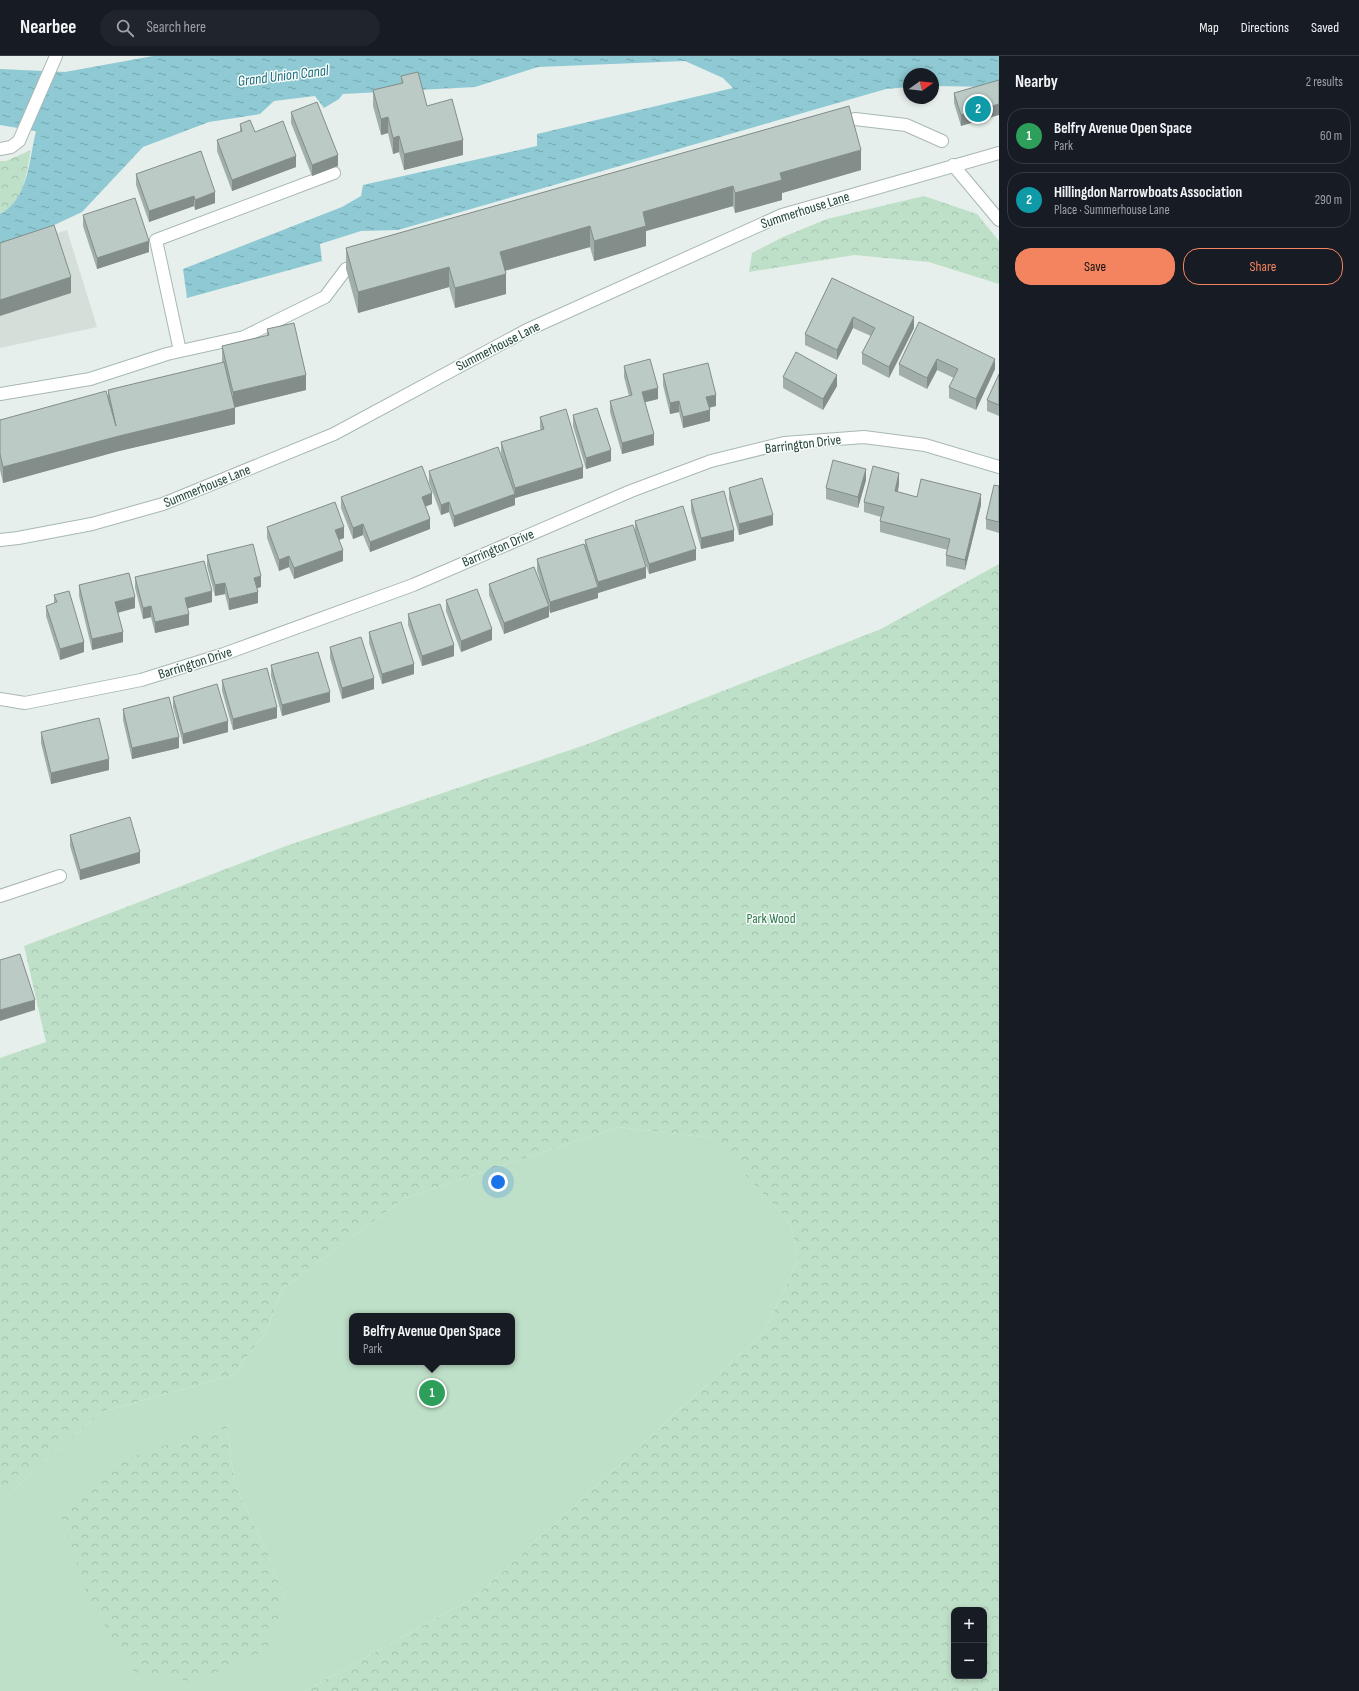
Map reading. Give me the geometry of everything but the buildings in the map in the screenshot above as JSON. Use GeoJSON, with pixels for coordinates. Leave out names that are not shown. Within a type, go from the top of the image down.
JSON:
{"type":"FeatureCollection","features":[{"type":"Feature","properties":{"kind":"street"},"geometry":{"type":"LineString","coordinates":[[0,150],[11,147],[19,140],[56,56]]}},
{"type":"Feature","properties":{"kind":"street"},"geometry":{"type":"LineString","coordinates":[[824,128],[855,119],[906,125],[942,141]]}},
{"type":"Feature","properties":{"kind":"street","name":"Summerhouse Lane"},"geometry":{"type":"LineString","coordinates":[[0,540],[92,524],[163,504],[334,434],[527,330],[782,215],[999,153]]}},
{"type":"Feature","properties":{"kind":"street"},"geometry":{"type":"LineString","coordinates":[[953,165],[999,220]]}},
{"type":"Feature","properties":{"kind":"street"},"geometry":{"type":"LineString","coordinates":[[180,351],[156,240],[334,173]]}},
{"type":"Feature","properties":{"kind":"street"},"geometry":{"type":"LineString","coordinates":[[0,394],[90,379],[180,351],[244,337],[325,296],[346,269],[374,260]]}},
{"type":"Feature","properties":{"kind":"street","name":"Barrington Drive"},"geometry":{"type":"LineString","coordinates":[[0,699],[25,703],[141,680],[224,654],[413,585],[646,485],[711,461],[784,443],[864,437],[925,445],[999,467]]}},
{"type":"Feature","properties":{"kind":"street"},"geometry":{"type":"LineString","coordinates":[[0,896],[60,876]]}},
{"type":"Feature","properties":{"kind":"shaded area"},"geometry":{"type":"Polygon","coordinates":[[[67,230],[97,327],[0,348],[0,251],[67,230]]]}},
{"type":"Feature","properties":{"kind":"green space"},"geometry":{"type":"Polygon","coordinates":[[[31,150],[23,186],[15,202],[0,214],[0,161],[6,161],[31,150]]]}},
{"type":"Feature","properties":{"kind":"green space"},"geometry":{"type":"Polygon","coordinates":[[[924,196],[977,214],[999,241],[999,284],[929,262],[854,255],[749,272],[752,253],[783,237],[827,219],[924,196]]]}},
{"type":"Feature","properties":{"kind":"green space","name":"Park Wood"},"geometry":{"type":"Polygon","coordinates":[[[999,564],[999,1691],[305,1691],[475,1597],[764,1332],[798,1260],[791,1224],[711,1138],[618,1127],[405,1198],[282,1289],[266,1332],[233,1375],[101,1412],[0,1502],[0,1058],[46,1042],[24,946],[286,846],[585,745],[881,629],[999,564]]]}},
{"type":"Feature","properties":{"kind":"green space"},"geometry":{"type":"Polygon","coordinates":[[[618,1127],[712,1138],[791,1224],[798,1260],[764,1332],[475,1597],[305,1691],[0,1691],[0,1502],[101,1412],[233,1375],[266,1332],[282,1289],[405,1198],[618,1127]],[[227,1424],[90,1602],[285,1600],[268,1554],[234,1483],[227,1424]]]}},
{"type":"Feature","properties":{"kind":"green space"},"geometry":{"type":"Polygon","coordinates":[[[227,1424],[234,1483],[268,1554],[285,1600],[267,1650],[196,1682],[134,1672],[90,1602],[59,1511],[113,1463],[227,1424]]]}},
{"type":"Feature","properties":{"kind":"water","name":"Grand Union Canal"},"geometry":{"type":"Polygon","coordinates":[[[153,56],[999,56],[999,87],[939,86],[939,68],[903,68],[903,88],[886,89],[398,230],[361,231],[320,244],[322,261],[187,298],[183,269],[342,207],[361,196],[363,185],[537,146],[537,134],[733,88],[723,78],[685,61],[538,67],[475,87],[343,94],[339,99],[324,108],[315,96],[274,101],[260,114],[209,122],[143,147],[82,212],[50,227],[0,245],[0,214],[10,207],[17,199],[22,189],[29,166],[36,131],[0,125],[0,69],[65,72],[153,56]]]}},
{"type":"Feature","properties":{"kind":"place","name":"Hillingdon Narrowboats Association"},"geometry":{"type":"Point","coordinates":[978,109]}},
{"type":"Feature","properties":{"kind":"place","name":"Belfry Avenue Open Space"},"geometry":{"type":"Point","coordinates":[432,1393]}}]}
